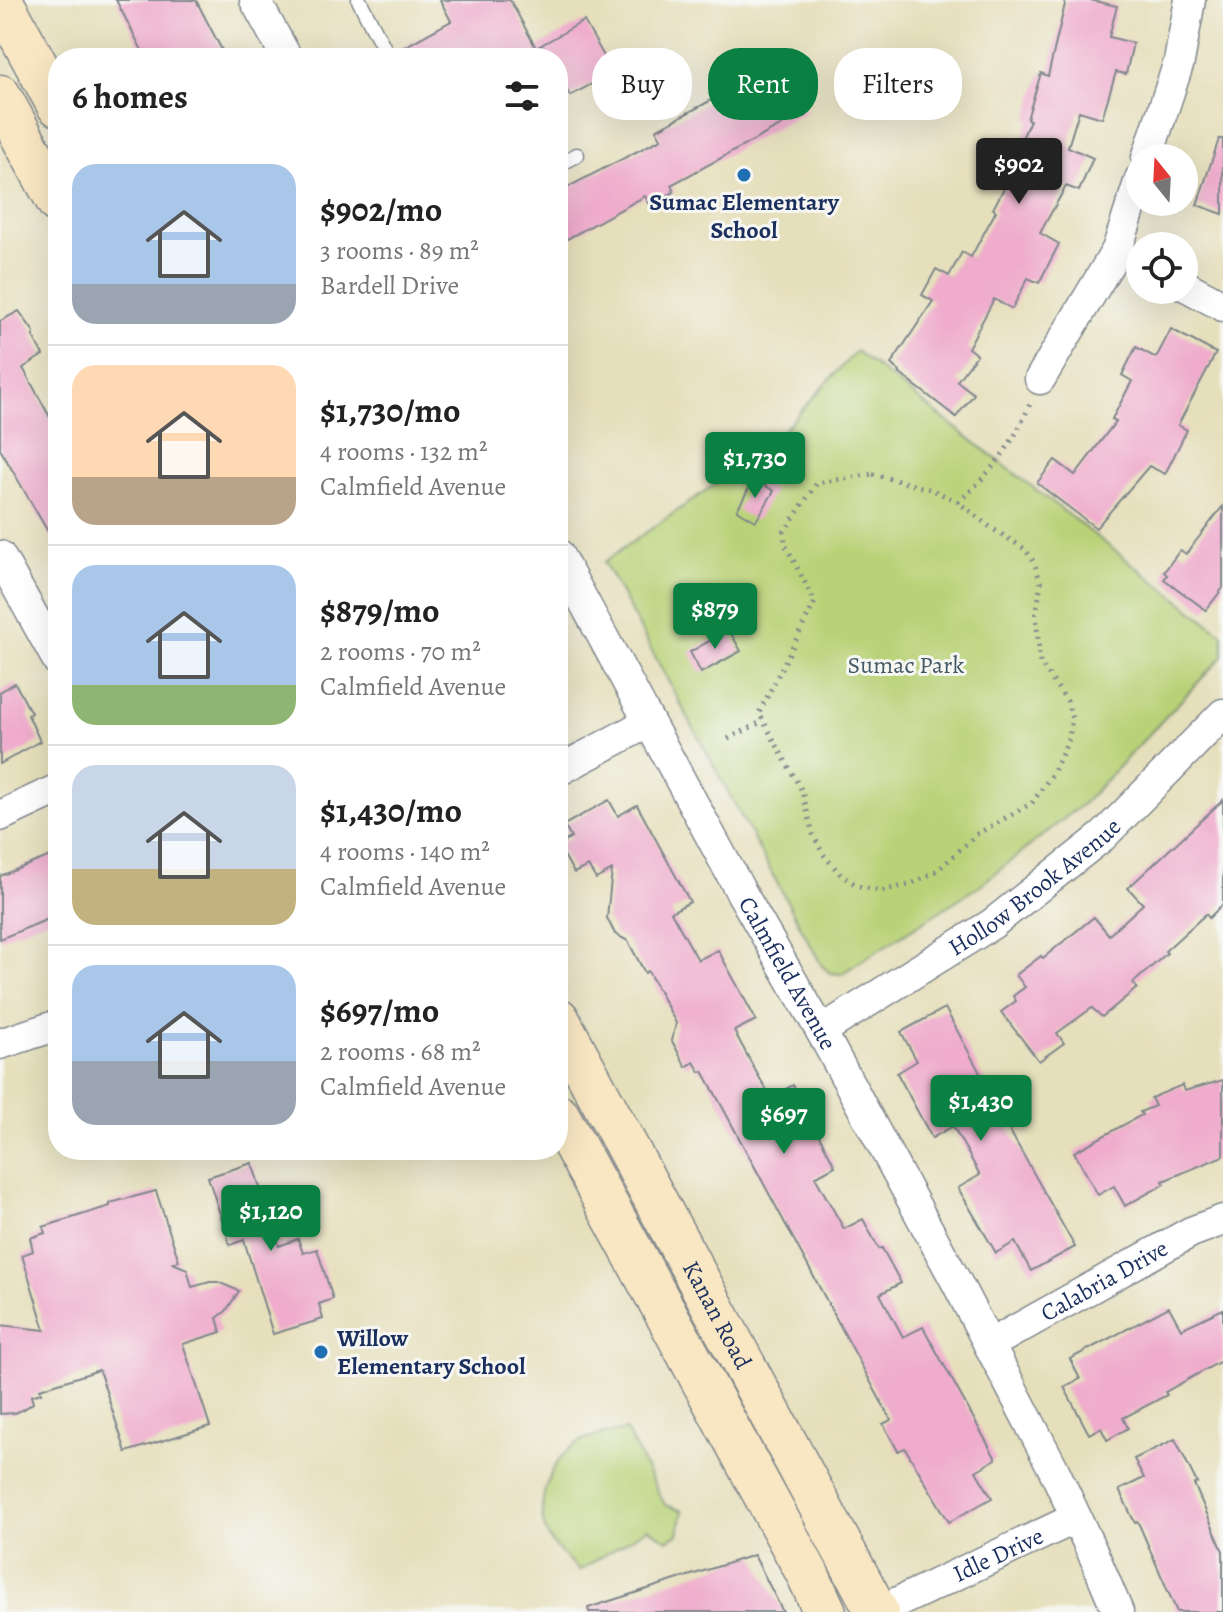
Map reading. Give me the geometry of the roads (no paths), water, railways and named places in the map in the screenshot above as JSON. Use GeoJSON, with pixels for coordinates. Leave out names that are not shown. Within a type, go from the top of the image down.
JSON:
{"type":"FeatureCollection","features":[{"type":"Feature","properties":{"kind":"main road"},"geometry":{"type":"LineString","coordinates":[[1,0],[48,87]]}},
{"type":"Feature","properties":{"kind":"main road"},"geometry":{"type":"LineString","coordinates":[[0,96],[48,184]]}},
{"type":"Feature","properties":{"kind":"main road","name":"Kanan Road"},"geometry":{"type":"LineString","coordinates":[[568,1038],[877,1612]]}},
{"type":"Feature","properties":{"kind":"main road","name":"Kanan Road"},"geometry":{"type":"LineString","coordinates":[[568,1133],[807,1573],[825,1612]]}},
{"type":"Feature","properties":{"kind":"street"},"geometry":{"type":"LineString","coordinates":[[255,0],[281,48]]}},
{"type":"Feature","properties":{"kind":"street"},"geometry":{"type":"LineString","coordinates":[[1152,144],[1179,62],[1190,0]]}},
{"type":"Feature","properties":{"kind":"street"},"geometry":{"type":"LineString","coordinates":[[1040,379],[1126,259]]}},
{"type":"Feature","properties":{"kind":"street"},"geometry":{"type":"LineString","coordinates":[[1198,293],[1223,306]]}},
{"type":"Feature","properties":{"kind":"street"},"geometry":{"type":"LineString","coordinates":[[0,556],[48,643]]}},
{"type":"Feature","properties":{"kind":"street","name":"Calmfield Avenue"},"geometry":{"type":"LineString","coordinates":[[568,572],[741,892],[821,1031],[989,1345],[1076,1518],[1118,1612]]}},
{"type":"Feature","properties":{"kind":"street","name":"Hollow Brook Avenue"},"geometry":{"type":"LineString","coordinates":[[821,1031],[992,924],[1103,836],[1223,714]]}},
{"type":"Feature","properties":{"kind":"street"},"geometry":{"type":"LineString","coordinates":[[568,766],[649,722]]}},
{"type":"Feature","properties":{"kind":"street"},"geometry":{"type":"LineString","coordinates":[[0,816],[48,794]]}},
{"type":"Feature","properties":{"kind":"street"},"geometry":{"type":"LineString","coordinates":[[0,1024],[48,1009]]}},
{"type":"Feature","properties":{"kind":"street"},"geometry":{"type":"LineString","coordinates":[[0,1044],[48,1028]]}},
{"type":"Feature","properties":{"kind":"street"},"geometry":{"type":"LineString","coordinates":[[0,1063],[48,1048]]}},
{"type":"Feature","properties":{"kind":"street","name":"Calabria Drive"},"geometry":{"type":"LineString","coordinates":[[989,1345],[1191,1232],[1223,1220]]}},
{"type":"Feature","properties":{"kind":"street","name":"Idle Drive"},"geometry":{"type":"LineString","coordinates":[[877,1612],[1076,1518]]}},
{"type":"Feature","properties":{"kind":"lane"},"geometry":{"type":"LineString","coordinates":[[359,0],[384,48]]}},
{"type":"Feature","properties":{"kind":"lane"},"geometry":{"type":"LineString","coordinates":[[568,160],[577,155]]}},
{"type":"Feature","properties":{"kind":"place","name":"Sumac Elementary School"},"geometry":{"type":"Point","coordinates":[744,175]}},
{"type":"Feature","properties":{"kind":"place","name":"Willow Elementary School"},"geometry":{"type":"Point","coordinates":[321,1352]}},
{"type":"Feature","properties":{"kind":"park label","name":"Sumac Park"},"geometry":{"type":"Point","coordinates":[906,665]}}]}
